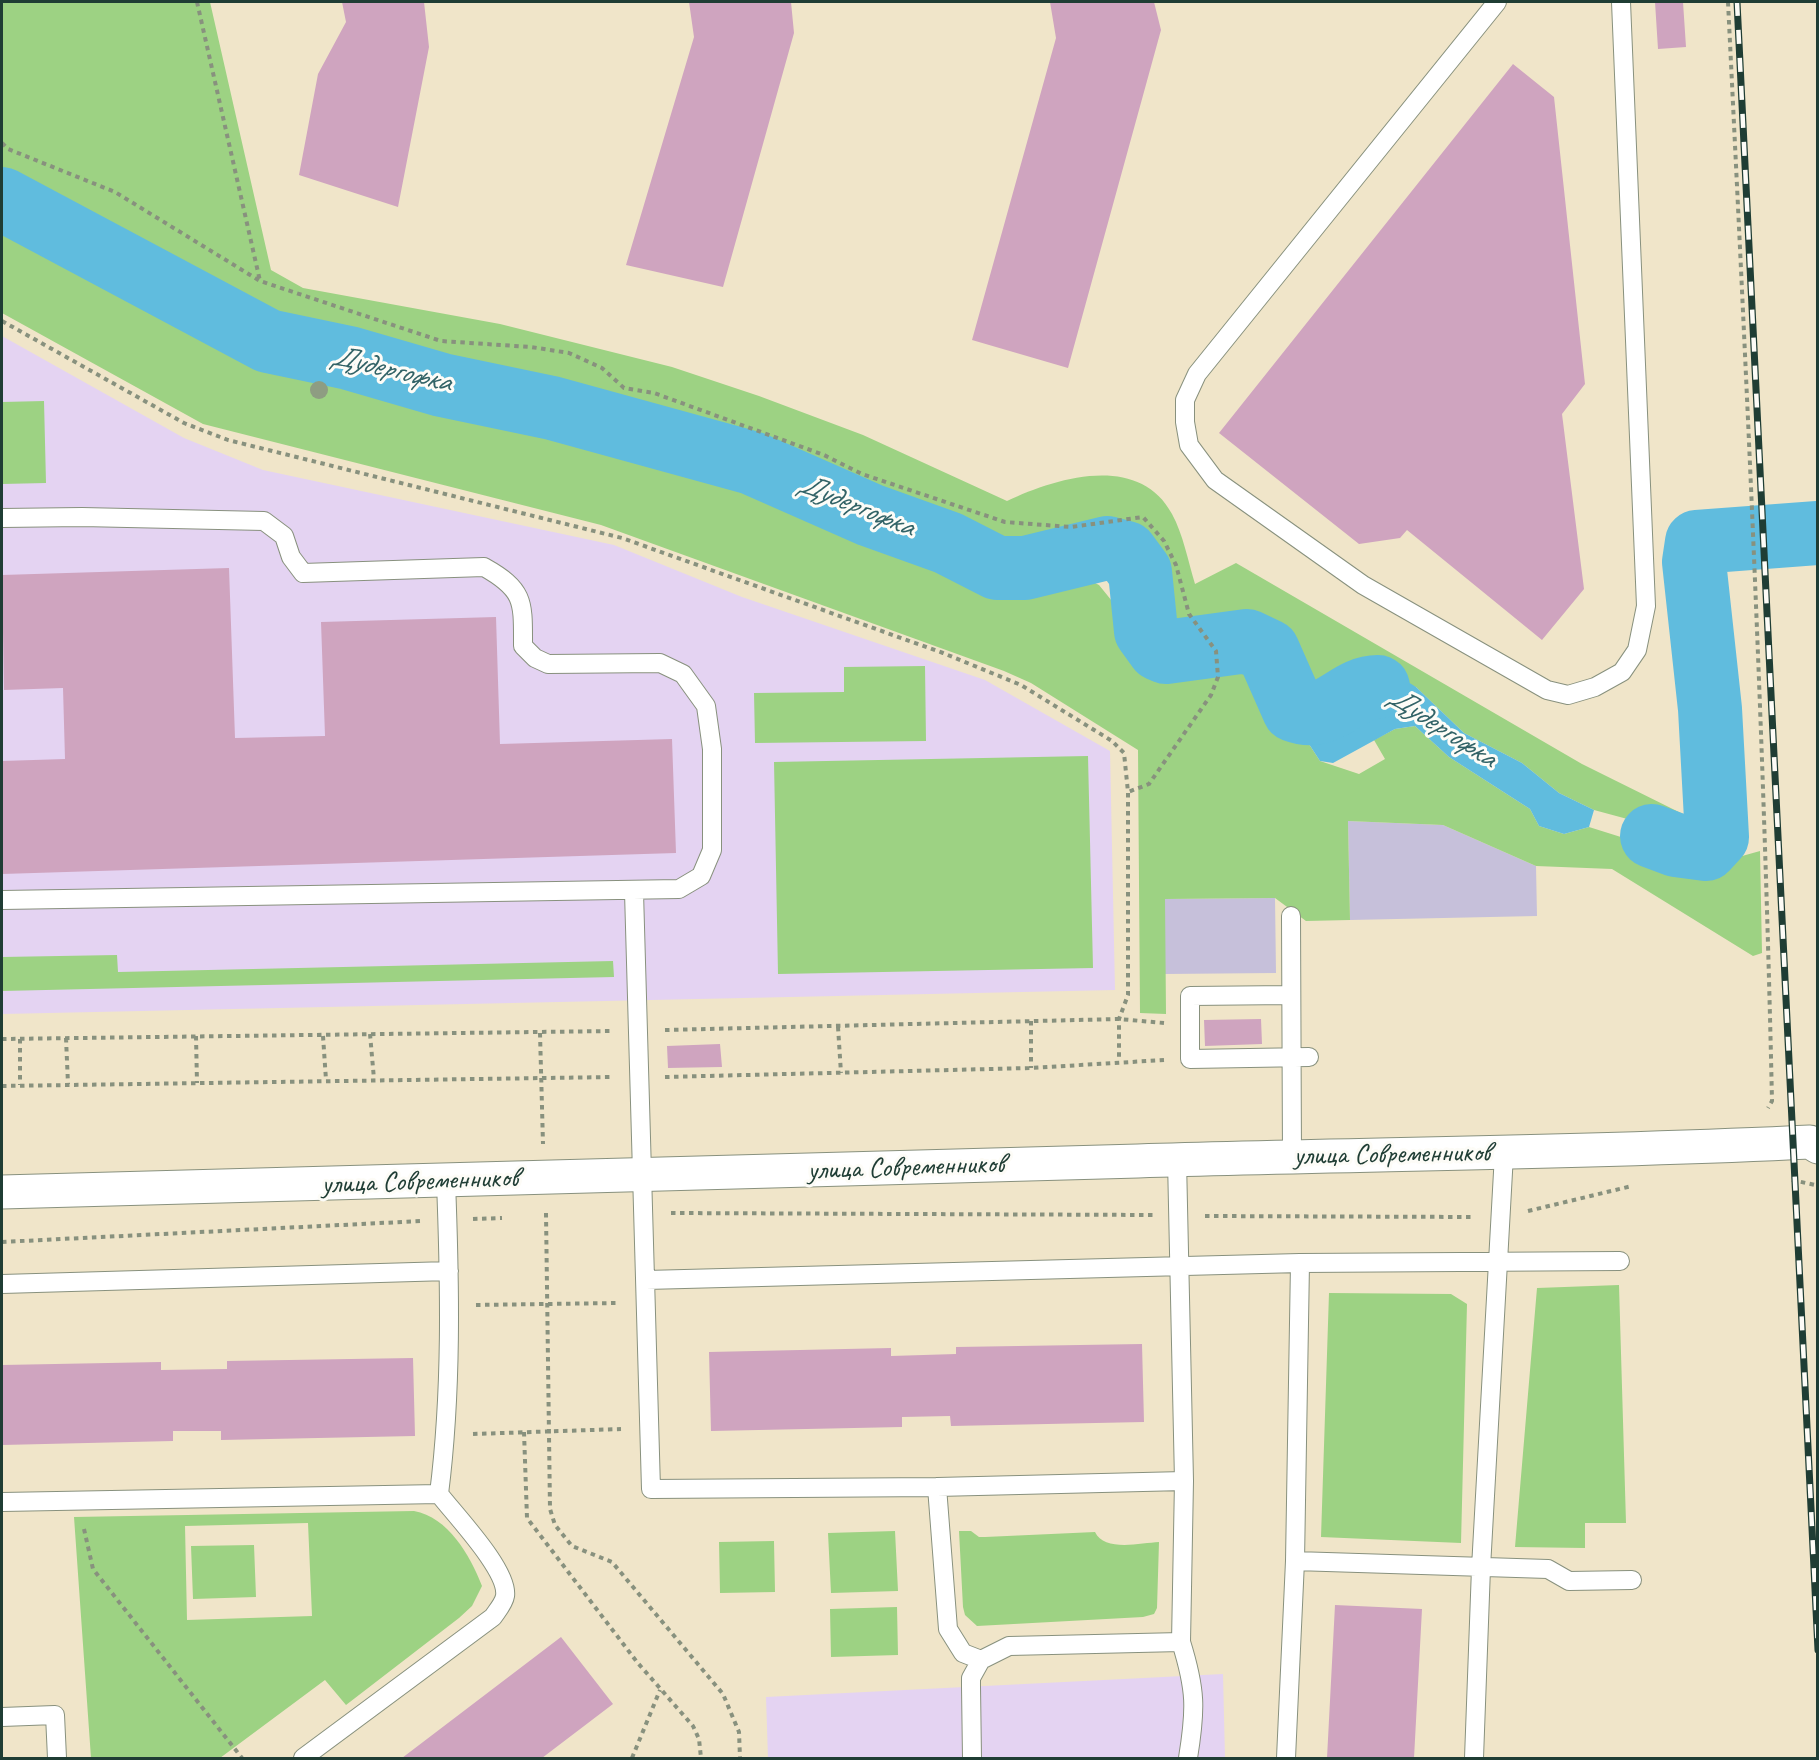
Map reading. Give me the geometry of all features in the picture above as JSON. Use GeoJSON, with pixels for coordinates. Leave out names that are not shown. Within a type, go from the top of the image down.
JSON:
{"type":"FeatureCollection","features":[{"type":"Feature","properties":{"kind":"street","name":"улица Современников"},"geometry":{"type":"LineString","coordinates":[[2,1192],[446,1182],[1292,1156],[1504,1154],[1815,1141]]}},
{"type":"Feature","properties":{"kind":"lane"},"geometry":{"type":"LineString","coordinates":[[1497,2],[1197,374],[1185,400],[1185,422],[1189,446],[1215,480],[1363,585],[1547,690],[1568,694],[1595,687],[1622,672],[1637,650],[1646,606],[1621,2]]}},
{"type":"Feature","properties":{"kind":"lane"},"geometry":{"type":"LineString","coordinates":[[2,519],[82,517],[264,521],[284,536],[291,557],[303,573],[484,567],[507,579],[518,594],[523,612],[523,646],[535,658],[548,664],[660,663],[683,674],[706,706],[712,749],[712,850],[701,876],[680,889],[634,892],[2,900]]}},
{"type":"Feature","properties":{"kind":"lane"},"geometry":{"type":"LineString","coordinates":[[634,892],[651,1489],[937,1487],[1184,1481]]}},
{"type":"Feature","properties":{"kind":"lane"},"geometry":{"type":"LineString","coordinates":[[1291,916],[1298,971],[1290,995],[1300,1057],[1292,1156]]}},
{"type":"Feature","properties":{"kind":"lane"},"geometry":{"type":"LineString","coordinates":[[1290,995],[1190,996],[1190,1059],[1300,1057]]}},
{"type":"Feature","properties":{"kind":"lane"},"geometry":{"type":"LineString","coordinates":[[1474,1758],[1481,1568],[1500,1260],[1504,1154]]}},
{"type":"Feature","properties":{"kind":"lane"},"geometry":{"type":"LineString","coordinates":[[1177,1160],[1184,1481],[1181,1642],[1192,1676],[1196,1711],[1188,1758]]}},
{"type":"Feature","properties":{"kind":"lane"},"geometry":{"type":"LineString","coordinates":[[303,1758],[493,1617],[505,1596],[502,1579],[493,1564],[439,1494],[446,1434],[449,1271],[446,1182]]}},
{"type":"Feature","properties":{"kind":"lane"},"geometry":{"type":"LineString","coordinates":[[646,1280],[1300,1263],[1620,1261]]}},
{"type":"Feature","properties":{"kind":"lane"},"geometry":{"type":"LineString","coordinates":[[1286,1758],[1295,1561],[1300,1263]]}},
{"type":"Feature","properties":{"kind":"lane"},"geometry":{"type":"LineString","coordinates":[[2,1284],[449,1271]]}},
{"type":"Feature","properties":{"kind":"lane"},"geometry":{"type":"LineString","coordinates":[[937,1487],[948,1629],[963,1653],[981,1660]]}},
{"type":"Feature","properties":{"kind":"lane"},"geometry":{"type":"LineString","coordinates":[[2,1503],[439,1494]]}},
{"type":"Feature","properties":{"kind":"lane"},"geometry":{"type":"LineString","coordinates":[[1295,1561],[1548,1569],[1569,1581],[1632,1580]]}},
{"type":"Feature","properties":{"kind":"lane"},"geometry":{"type":"LineString","coordinates":[[972,1758],[970,1687],[971,1678],[981,1660],[1009,1646],[1181,1642]]}},
{"type":"Feature","properties":{"kind":"lane"},"geometry":{"type":"LineString","coordinates":[[2,1717],[55,1715],[57,1758]]}},
{"type":"Feature","properties":{"kind":"path"},"geometry":{"type":"LineString","coordinates":[[197,2],[260,281]]}},
{"type":"Feature","properties":{"kind":"path"},"geometry":{"type":"LineString","coordinates":[[1728,2],[1756,575],[1772,1101]]}},
{"type":"Feature","properties":{"kind":"path"},"geometry":{"type":"LineString","coordinates":[[2,143],[8,149],[116,192],[260,281],[441,341],[531,347],[569,353],[602,368],[624,388],[654,393],[824,455],[862,474],[1005,522],[1071,527],[1143,517],[1164,541],[1176,566],[1188,614],[1216,651],[1218,677],[1211,695],[1149,784],[1128,792]]}},
{"type":"Feature","properties":{"kind":"path"},"geometry":{"type":"LineString","coordinates":[[2,321],[184,423],[228,440],[622,538],[943,653],[1021,685],[1112,741],[1124,753],[1128,792],[1128,995],[1119,1018],[1119,1061]]}},
{"type":"Feature","properties":{"kind":"path"},"geometry":{"type":"LineString","coordinates":[[759,1027],[838,1027],[1119,1018],[1170,1024]]}},
{"type":"Feature","properties":{"kind":"path"},"geometry":{"type":"LineString","coordinates":[[1031,1022],[1031,1068]]}},
{"type":"Feature","properties":{"kind":"path"},"geometry":{"type":"LineString","coordinates":[[838,1027],[841,1073]]}},
{"type":"Feature","properties":{"kind":"path"},"geometry":{"type":"LineString","coordinates":[[2,1039],[540,1033],[543,1145]]}},
{"type":"Feature","properties":{"kind":"path"},"geometry":{"type":"LineString","coordinates":[[370,1034],[374,1079]]}},
{"type":"Feature","properties":{"kind":"path"},"geometry":{"type":"LineString","coordinates":[[196,1036],[197,1083]]}},
{"type":"Feature","properties":{"kind":"path"},"geometry":{"type":"LineString","coordinates":[[323,1036],[326,1080]]}},
{"type":"Feature","properties":{"kind":"path"},"geometry":{"type":"LineString","coordinates":[[66,1038],[68,1084]]}},
{"type":"Feature","properties":{"kind":"path"},"geometry":{"type":"LineString","coordinates":[[20,1039],[20,1085]]}},
{"type":"Feature","properties":{"kind":"path"},"geometry":{"type":"LineString","coordinates":[[755,1075],[1031,1068],[1119,1061],[1168,1060]]}},
{"type":"Feature","properties":{"kind":"path"},"geometry":{"type":"LineString","coordinates":[[2,1086],[542,1078]]}},
{"type":"Feature","properties":{"kind":"path"},"geometry":{"type":"LineString","coordinates":[[1783,1178],[1815,1185]]}},
{"type":"Feature","properties":{"kind":"path"},"geometry":{"type":"LineString","coordinates":[[1521,1212],[1635,1185]]}},
{"type":"Feature","properties":{"kind":"path"},"geometry":{"type":"LineString","coordinates":[[546,1206],[550,1509],[555,1525],[572,1546],[612,1562],[723,1694],[739,1732],[740,1758]]}},
{"type":"Feature","properties":{"kind":"path"},"geometry":{"type":"LineString","coordinates":[[643,1214],[1479,1217]]}},
{"type":"Feature","properties":{"kind":"path"},"geometry":{"type":"LineString","coordinates":[[535,1216],[557,1216]]}},
{"type":"Feature","properties":{"kind":"path"},"geometry":{"type":"LineString","coordinates":[[2,1242],[513,1217]]}},
{"type":"Feature","properties":{"kind":"path"},"geometry":{"type":"LineString","coordinates":[[448,1306],[645,1303]]}},
{"type":"Feature","properties":{"kind":"path"},"geometry":{"type":"LineString","coordinates":[[446,1434],[649,1428]]}},
{"type":"Feature","properties":{"kind":"path"},"geometry":{"type":"LineString","coordinates":[[524,1432],[527,1518],[660,1689],[697,1732],[700,1758]]}},
{"type":"Feature","properties":{"kind":"path"},"geometry":{"type":"LineString","coordinates":[[78,1502],[93,1569],[242,1758]]}},
{"type":"Feature","properties":{"kind":"path"},"geometry":{"type":"LineString","coordinates":[[632,1758],[660,1689]]}},
{"type":"Feature","properties":{"kind":"shaded area"},"geometry":{"type":"Polygon","coordinates":[[[2,336],[184,438],[263,470],[614,545],[742,597],[985,680],[1110,751],[1115,990],[2,1014],[2,336]]]}},
{"type":"Feature","properties":{"kind":"shaded area"},"geometry":{"type":"Polygon","coordinates":[[[1348,821],[1443,825],[1536,866],[1537,916],[1350,920],[1348,821]]]}},
{"type":"Feature","properties":{"kind":"shaded area"},"geometry":{"type":"Polygon","coordinates":[[[1275,898],[1276,973],[1165,974],[1165,899],[1275,898]]]}},
{"type":"Feature","properties":{"kind":"shaded area"},"geometry":{"type":"Polygon","coordinates":[[[1223,1674],[1225,1758],[768,1758],[766,1697],[1223,1674]]]}},
{"type":"Feature","properties":{"kind":"green space"},"geometry":{"type":"Polygon","coordinates":[[[2,2],[210,2],[271,270],[303,288],[500,324],[672,367],[759,396],[863,435],[1007,501],[1027,492],[1072,479],[1095,476],[1118,477],[1139,483],[1157,495],[1172,514],[1195,584],[1236,563],[1582,764],[1703,824],[1694,837],[1594,810],[1559,793],[1522,763],[1464,733],[1416,687],[1366,676],[1335,695],[1320,698],[1300,696],[1276,644],[1250,629],[1184,645],[1160,636],[1142,555],[1105,534],[1021,564],[714,435],[626,401],[539,386],[316,339],[229,307],[2,182],[2,2]]]}},
{"type":"Feature","properties":{"kind":"green space"},"geometry":{"type":"Polygon","coordinates":[[[2,205],[233,336],[294,358],[740,470],[971,571],[999,577],[1034,574],[1079,575],[1099,585],[1116,606],[1134,644],[1162,659],[1241,652],[1266,663],[1294,721],[1320,761],[1359,774],[1385,759],[1374,740],[1395,729],[1415,726],[1449,757],[1530,809],[1539,826],[1564,834],[1589,827],[1710,865],[1760,851],[1762,953],[1753,956],[1612,869],[1536,866],[1443,825],[1348,821],[1350,920],[1306,921],[1275,898],[1165,899],[1166,1014],[1140,1013],[1138,750],[1031,683],[1004,671],[601,525],[203,424],[2,313],[2,205]]]}},
{"type":"Feature","properties":{"kind":"green space"},"geometry":{"type":"Polygon","coordinates":[[[44,401],[46,483],[2,484],[2,402],[44,401]]]}},
{"type":"Feature","properties":{"kind":"green space"},"geometry":{"type":"Polygon","coordinates":[[[925,666],[926,741],[755,743],[754,693],[844,692],[844,667],[925,666]]]}},
{"type":"Feature","properties":{"kind":"green space"},"geometry":{"type":"Polygon","coordinates":[[[1088,756],[1093,968],[778,974],[774,762],[1088,756]]]}},
{"type":"Feature","properties":{"kind":"green space"},"geometry":{"type":"Polygon","coordinates":[[[117,955],[118,972],[613,961],[614,977],[2,991],[2,957],[117,955]]]}},
{"type":"Feature","properties":{"kind":"green space"},"geometry":{"type":"Polygon","coordinates":[[[1619,1285],[1626,1523],[1585,1523],[1585,1548],[1515,1547],[1537,1288],[1619,1285]]]}},
{"type":"Feature","properties":{"kind":"green space"},"geometry":{"type":"Polygon","coordinates":[[[1329,1293],[1451,1294],[1467,1304],[1461,1543],[1321,1537],[1329,1293]]]}},
{"type":"Feature","properties":{"kind":"green space"},"geometry":{"type":"Polygon","coordinates":[[[414,1511],[437,1521],[447,1529],[464,1550],[482,1586],[472,1606],[459,1618],[346,1705],[325,1680],[220,1758],[91,1758],[74,1517],[414,1511]],[[308,1523],[185,1526],[187,1620],[312,1616],[308,1523]]]}},
{"type":"Feature","properties":{"kind":"green space"},"geometry":{"type":"Polygon","coordinates":[[[895,1531],[898,1591],[831,1593],[828,1533],[895,1531]]]}},
{"type":"Feature","properties":{"kind":"green space"},"geometry":{"type":"Polygon","coordinates":[[[959,1531],[971,1531],[979,1537],[1095,1532],[1106,1542],[1114,1544],[1133,1545],[1159,1542],[1157,1608],[1154,1614],[1143,1617],[977,1626],[965,1615],[963,1607],[959,1531]]]}},
{"type":"Feature","properties":{"kind":"green space"},"geometry":{"type":"Polygon","coordinates":[[[774,1541],[775,1592],[720,1593],[719,1542],[774,1541]]]}},
{"type":"Feature","properties":{"kind":"green space"},"geometry":{"type":"Polygon","coordinates":[[[254,1545],[256,1597],[193,1599],[191,1546],[254,1545]]]}},
{"type":"Feature","properties":{"kind":"green space"},"geometry":{"type":"Polygon","coordinates":[[[897,1607],[898,1655],[831,1657],[830,1609],[897,1607]]]}},
{"type":"Feature","properties":{"kind":"water"},"geometry":{"type":"Polygon","coordinates":[[[1386,668],[1416,687],[1464,733],[1522,763],[1559,793],[1594,810],[1589,827],[1564,834],[1539,826],[1530,809],[1449,757],[1415,726],[1395,729],[1333,763],[1320,761],[1294,721],[1300,696],[1312,698],[1334,694],[1386,668]]]}},
{"type":"Feature","properties":{"kind":"building"},"geometry":{"type":"Polygon","coordinates":[[[342,2],[424,2],[429,47],[398,207],[299,175],[318,74],[346,22],[342,2]]]}},
{"type":"Feature","properties":{"kind":"building"},"geometry":{"type":"Polygon","coordinates":[[[689,2],[791,2],[794,33],[723,287],[626,265],[694,37],[689,2]]]}},
{"type":"Feature","properties":{"kind":"building"},"geometry":{"type":"Polygon","coordinates":[[[1050,2],[1154,2],[1161,30],[1068,368],[972,340],[1056,38],[1050,2]]]}},
{"type":"Feature","properties":{"kind":"building"},"geometry":{"type":"Polygon","coordinates":[[[1655,2],[1683,2],[1686,47],[1658,49],[1655,2]]]}},
{"type":"Feature","properties":{"kind":"building"},"geometry":{"type":"Polygon","coordinates":[[[1513,64],[1554,97],[1585,384],[1562,414],[1584,589],[1542,640],[1407,530],[1400,538],[1359,544],[1219,433],[1513,64]]]}},
{"type":"Feature","properties":{"kind":"building"},"geometry":{"type":"Polygon","coordinates":[[[229,568],[235,738],[325,736],[321,622],[496,617],[500,744],[672,739],[676,853],[2,874],[2,761],[65,759],[63,688],[4,690],[2,575],[229,568]]]}},
{"type":"Feature","properties":{"kind":"building"},"geometry":{"type":"Polygon","coordinates":[[[1261,1019],[1262,1044],[1205,1046],[1204,1020],[1261,1019]]]}},
{"type":"Feature","properties":{"kind":"building"},"geometry":{"type":"Polygon","coordinates":[[[720,1044],[722,1067],[668,1068],[667,1046],[720,1044]]]}},
{"type":"Feature","properties":{"kind":"building"},"geometry":{"type":"Polygon","coordinates":[[[1142,1344],[1144,1422],[951,1426],[950,1416],[902,1417],[902,1427],[711,1431],[709,1352],[891,1348],[891,1356],[956,1354],[956,1347],[1142,1344]]]}},
{"type":"Feature","properties":{"kind":"building"},"geometry":{"type":"Polygon","coordinates":[[[413,1358],[415,1436],[221,1440],[221,1431],[173,1431],[173,1441],[2,1445],[2,1365],[161,1362],[161,1370],[227,1369],[227,1361],[413,1358]]]}},
{"type":"Feature","properties":{"kind":"building"},"geometry":{"type":"Polygon","coordinates":[[[1335,1605],[1422,1609],[1414,1758],[1327,1758],[1335,1605]]]}},
{"type":"Feature","properties":{"kind":"building"},"geometry":{"type":"Polygon","coordinates":[[[561,1637],[613,1704],[542,1758],[402,1758],[561,1637]]]}},
{"type":"Feature","properties":{"kind":"waterway","name":"Дудергофка"},"geometry":{"type":"LineString","coordinates":[[2,199],[268,341],[349,358],[442,385],[552,408],[752,463],[870,515],[948,543],[997,568],[1025,568],[1107,548],[1126,553],[1140,572],[1146,631],[1159,649],[1166,652],[1247,641],[1268,651],[1294,710],[1307,713],[1318,712],[1356,693],[1378,687]]}},
{"type":"Feature","properties":{"kind":"waterway"},"geometry":{"type":"LineString","coordinates":[[1696,530],[1697,542]]}},
{"type":"Feature","properties":{"kind":"waterway","name":"Дудергофка"},"geometry":{"type":"LineString","coordinates":[[1652,836],[1676,845],[1706,849],[1717,837],[1710,709],[1694,562],[1697,542],[1818,533]]}},
{"type":"Feature","properties":{"kind":"railway"},"geometry":{"type":"LineString","coordinates":[[1737,2],[1818,1650]]}}]}
